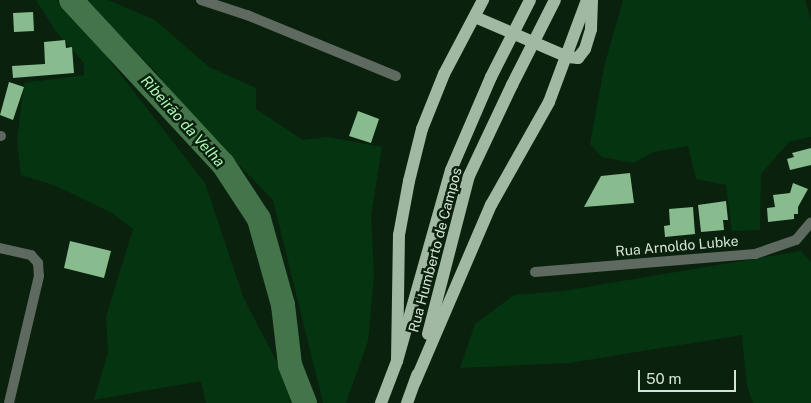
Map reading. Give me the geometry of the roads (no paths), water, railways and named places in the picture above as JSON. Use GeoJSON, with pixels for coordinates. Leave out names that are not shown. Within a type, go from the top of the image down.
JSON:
{"type":"FeatureCollection","features":[{"type":"Feature","properties":{"kind":"main road"},"geometry":{"type":"LineString","coordinates":[[397,361],[400,235],[422,129],[444,74],[484,0]]}},
{"type":"Feature","properties":{"kind":"main road","name":"Rua Humberto de Campos"},"geometry":{"type":"LineString","coordinates":[[382,403],[397,361],[451,170],[491,77],[530,0]]}},
{"type":"Feature","properties":{"kind":"main road","name":"Rua Humberto de Campos"},"geometry":{"type":"LineString","coordinates":[[407,403],[415,382],[469,176],[555,0]]}},
{"type":"Feature","properties":{"kind":"main road"},"geometry":{"type":"LineString","coordinates":[[415,382],[491,205],[548,102],[568,57],[587,0]]}},
{"type":"Feature","properties":{"kind":"main road"},"geometry":{"type":"LineString","coordinates":[[475,17],[568,57],[578,58],[585,49],[591,29],[592,0]]}},
{"type":"Feature","properties":{"kind":"street"},"geometry":{"type":"LineString","coordinates":[[201,0],[247,15],[396,76]]}},
{"type":"Feature","properties":{"kind":"street","name":"Rua Arnoldo Lubke"},"geometry":{"type":"LineString","coordinates":[[535,272],[755,254],[796,240],[811,222]]}},
{"type":"Feature","properties":{"kind":"street"},"geometry":{"type":"LineString","coordinates":[[0,248],[31,255],[38,263],[39,276],[10,403]]}},
{"type":"Feature","properties":{"kind":"waterway","name":"Ribeirão da Velha"},"geometry":{"type":"LineString","coordinates":[[71,0],[223,164],[259,219],[283,305],[290,365],[305,403]]}}]}
